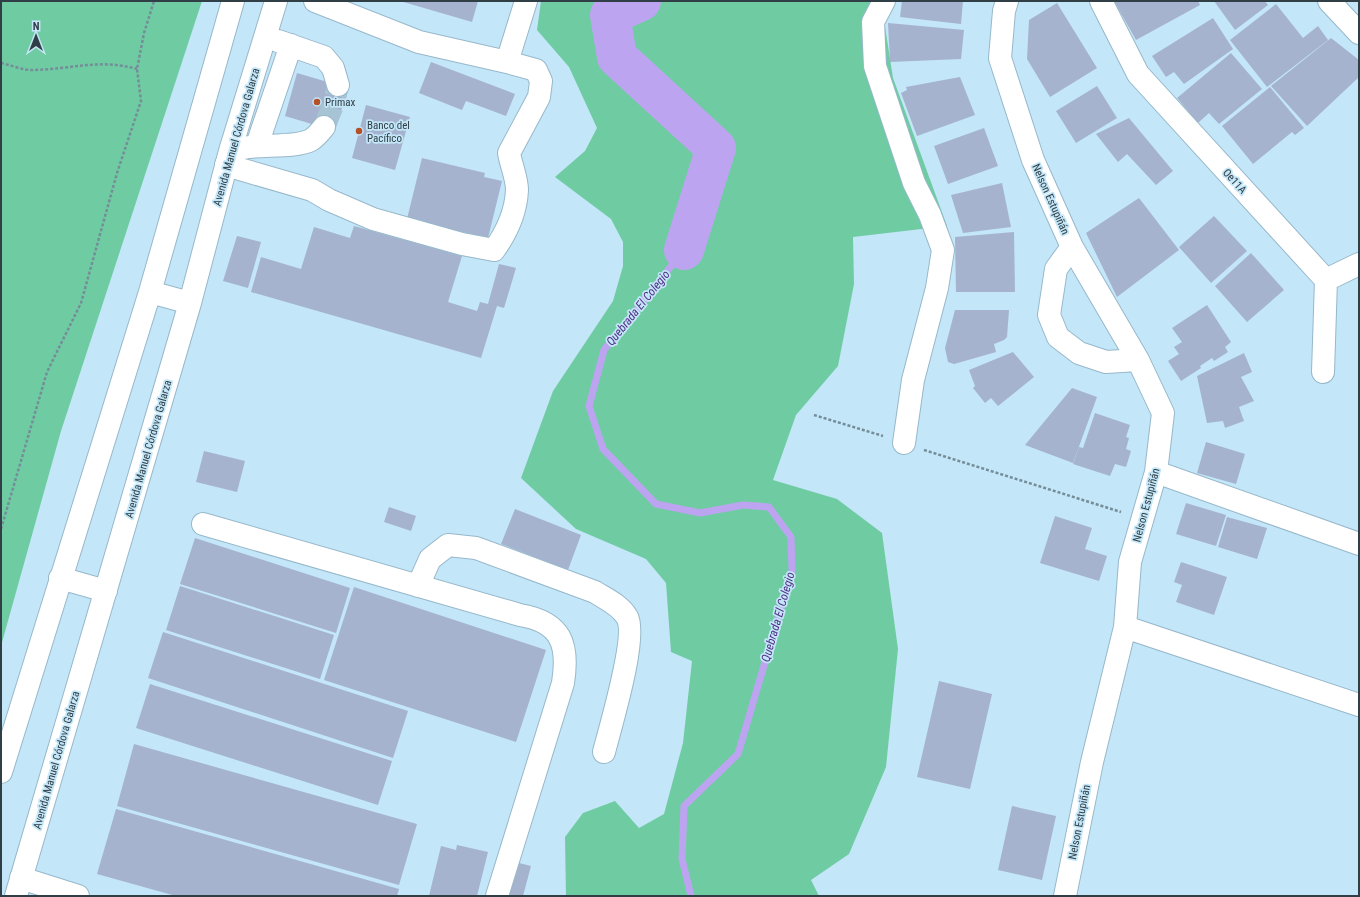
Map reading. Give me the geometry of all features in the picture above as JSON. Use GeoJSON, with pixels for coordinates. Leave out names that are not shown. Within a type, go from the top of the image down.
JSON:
{"type":"FeatureCollection","features":[{"type":"Feature","properties":{"kind":"street"},"geometry":{"type":"LineString","coordinates":[[1,772],[150,292],[233,1]]}},
{"type":"Feature","properties":{"kind":"street","name":"Avenida Manuel Córdova Galarza"},"geometry":{"type":"LineString","coordinates":[[19,887],[190,304],[228,158],[276,1]]}},
{"type":"Feature","properties":{"kind":"street"},"geometry":{"type":"LineString","coordinates":[[228,158],[312,190],[329,200],[373,219],[462,244],[494,250],[506,233],[512,215],[517,189],[509,153],[539,97],[541,81],[536,70],[420,42],[340,5],[315,1]]}},
{"type":"Feature","properties":{"kind":"street"},"geometry":{"type":"LineString","coordinates":[[507,62],[526,1]]}},
{"type":"Feature","properties":{"kind":"street"},"geometry":{"type":"LineString","coordinates":[[884,1],[873,22],[875,66],[914,183],[930,215],[943,250],[937,288],[913,380],[904,443]]}},
{"type":"Feature","properties":{"kind":"street","name":"Nelson Estupiñán"},"geometry":{"type":"LineString","coordinates":[[1007,1],[1004,11],[1000,58],[1033,160],[1072,247],[1138,360],[1163,413],[1156,472],[1130,562],[1124,627],[1092,762],[1065,896]]}},
{"type":"Feature","properties":{"kind":"street","name":"Oe11A"},"geometry":{"type":"LineString","coordinates":[[1101,1],[1138,74],[1326,280]]}},
{"type":"Feature","properties":{"kind":"street"},"geometry":{"type":"LineString","coordinates":[[1329,1],[1359,33]]}},
{"type":"Feature","properties":{"kind":"street"},"geometry":{"type":"LineString","coordinates":[[266,36],[324,57],[333,68],[338,85]]}},
{"type":"Feature","properties":{"kind":"street"},"geometry":{"type":"LineString","coordinates":[[257,145],[291,45]]}},
{"type":"Feature","properties":{"kind":"street"},"geometry":{"type":"LineString","coordinates":[[228,158],[257,145],[310,141],[324,127]]}},
{"type":"Feature","properties":{"kind":"street"},"geometry":{"type":"LineString","coordinates":[[1072,247],[1056,269],[1049,314],[1058,337],[1079,354],[1106,362],[1138,360]]}},
{"type":"Feature","properties":{"kind":"street"},"geometry":{"type":"LineString","coordinates":[[1323,372],[1326,280],[1359,264]]}},
{"type":"Feature","properties":{"kind":"street"},"geometry":{"type":"LineString","coordinates":[[150,292],[190,304]]}},
{"type":"Feature","properties":{"kind":"street"},"geometry":{"type":"LineString","coordinates":[[1156,472],[1359,544]]}},
{"type":"Feature","properties":{"kind":"street"},"geometry":{"type":"LineString","coordinates":[[203,524],[520,615],[536,618],[558,633],[563,642],[566,664],[563,683],[497,896]]}},
{"type":"Feature","properties":{"kind":"street"},"geometry":{"type":"LineString","coordinates":[[418,586],[430,559],[448,545],[476,548],[595,592],[613,602],[628,617],[630,646],[604,752]]}},
{"type":"Feature","properties":{"kind":"street"},"geometry":{"type":"LineString","coordinates":[[60,578],[106,591]]}},
{"type":"Feature","properties":{"kind":"street"},"geometry":{"type":"LineString","coordinates":[[1124,627],[1359,705]]}},
{"type":"Feature","properties":{"kind":"street"},"geometry":{"type":"LineString","coordinates":[[19,887],[78,896]]}},
{"type":"Feature","properties":{"kind":"path"},"geometry":{"type":"LineString","coordinates":[[1,529],[48,372],[81,303],[117,173],[141,101],[137,69],[144,33],[154,1]]}},
{"type":"Feature","properties":{"kind":"path"},"geometry":{"type":"LineString","coordinates":[[1,63],[29,70],[57,69],[103,63],[123,64],[137,69]]}},
{"type":"Feature","properties":{"kind":"path"},"geometry":{"type":"LineString","coordinates":[[814,414],[1143,519]]}},
{"type":"Feature","properties":{"kind":"green space"},"geometry":{"type":"Polygon","coordinates":[[[1,1],[202,1],[61,431],[1,646],[1,1]]]}},
{"type":"Feature","properties":{"kind":"green space"},"geometry":{"type":"Polygon","coordinates":[[[541,1],[881,1],[893,78],[947,226],[853,237],[854,284],[838,366],[796,415],[773,480],[837,499],[882,533],[898,649],[886,767],[849,854],[811,880],[819,896],[566,896],[565,837],[583,813],[615,801],[639,828],[664,814],[683,743],[692,661],[671,652],[666,583],[646,559],[576,529],[521,478],[553,391],[613,301],[623,266],[623,242],[611,219],[555,177],[585,151],[597,128],[569,67],[537,30],[541,1]]]}},
{"type":"Feature","properties":{"kind":"building"},"geometry":{"type":"Polygon","coordinates":[[[400,1],[478,1],[472,22],[400,1]]]}},
{"type":"Feature","properties":{"kind":"building"},"geometry":{"type":"Polygon","coordinates":[[[902,1],[963,1],[961,24],[900,17],[902,1]]]}},
{"type":"Feature","properties":{"kind":"building"},"geometry":{"type":"Polygon","coordinates":[[[1114,1],[1198,1],[1200,5],[1136,40],[1114,1]]]}},
{"type":"Feature","properties":{"kind":"building"},"geometry":{"type":"Polygon","coordinates":[[[1214,1],[1265,1],[1268,5],[1235,30],[1214,1]]]}},
{"type":"Feature","properties":{"kind":"building"},"geometry":{"type":"Polygon","coordinates":[[[1057,3],[1097,68],[1050,97],[1027,59],[1029,20],[1057,3]]]}},
{"type":"Feature","properties":{"kind":"building"},"geometry":{"type":"Polygon","coordinates":[[[1276,4],[1303,38],[1318,26],[1328,40],[1267,87],[1230,40],[1276,4]]]}},
{"type":"Feature","properties":{"kind":"building"},"geometry":{"type":"Polygon","coordinates":[[[1213,18],[1233,49],[1184,84],[1174,72],[1166,77],[1152,56],[1213,18]]]}},
{"type":"Feature","properties":{"kind":"building"},"geometry":{"type":"Polygon","coordinates":[[[888,23],[964,30],[961,59],[890,62],[888,23]]]}},
{"type":"Feature","properties":{"kind":"building"},"geometry":{"type":"Polygon","coordinates":[[[1331,38],[1359,60],[1359,77],[1307,126],[1271,86],[1331,38]]]}},
{"type":"Feature","properties":{"kind":"building"},"geometry":{"type":"Polygon","coordinates":[[[1231,53],[1262,89],[1219,124],[1209,113],[1198,123],[1177,98],[1231,53]]]}},
{"type":"Feature","properties":{"kind":"building"},"geometry":{"type":"Polygon","coordinates":[[[431,62],[515,94],[506,116],[466,101],[462,110],[419,93],[431,62]]]}},
{"type":"Feature","properties":{"kind":"building","name":"Primax"},"geometry":{"type":"Polygon","coordinates":[[[297,73],[348,88],[335,131],[285,116],[297,73]]]}},
{"type":"Feature","properties":{"kind":"building"},"geometry":{"type":"Polygon","coordinates":[[[960,77],[975,115],[917,136],[901,93],[907,90],[906,87],[960,77]]]}},
{"type":"Feature","properties":{"kind":"building"},"geometry":{"type":"Polygon","coordinates":[[[1097,86],[1117,118],[1076,143],[1056,111],[1097,86]]]}},
{"type":"Feature","properties":{"kind":"building"},"geometry":{"type":"Polygon","coordinates":[[[1270,87],[1304,128],[1295,135],[1292,132],[1253,164],[1222,126],[1270,87]]]}},
{"type":"Feature","properties":{"kind":"building"},"geometry":{"type":"Polygon","coordinates":[[[366,105],[410,117],[395,170],[352,158],[366,105]]]}},
{"type":"Feature","properties":{"kind":"building"},"geometry":{"type":"Polygon","coordinates":[[[1129,118],[1173,171],[1156,185],[1127,154],[1118,162],[1096,134],[1129,118]]]}},
{"type":"Feature","properties":{"kind":"building"},"geometry":{"type":"Polygon","coordinates":[[[984,128],[998,166],[948,184],[934,146],[984,128]]]}},
{"type":"Feature","properties":{"kind":"building"},"geometry":{"type":"Polygon","coordinates":[[[422,158],[485,173],[484,177],[502,181],[488,238],[407,219],[422,158]]]}},
{"type":"Feature","properties":{"kind":"building"},"geometry":{"type":"Polygon","coordinates":[[[1002,183],[1011,227],[963,233],[951,195],[1002,183]]]}},
{"type":"Feature","properties":{"kind":"building"},"geometry":{"type":"Polygon","coordinates":[[[1139,198],[1179,250],[1117,297],[1086,233],[1139,198]]]}},
{"type":"Feature","properties":{"kind":"building"},"geometry":{"type":"Polygon","coordinates":[[[1214,216],[1247,251],[1211,283],[1179,247],[1214,216]]]}},
{"type":"Feature","properties":{"kind":"building"},"geometry":{"type":"Polygon","coordinates":[[[354,226],[462,256],[448,302],[477,311],[480,302],[488,304],[499,264],[516,268],[504,308],[497,306],[481,358],[251,292],[261,257],[301,269],[314,227],[350,238],[354,226]]]}},
{"type":"Feature","properties":{"kind":"building"},"geometry":{"type":"Polygon","coordinates":[[[1014,232],[1015,292],[956,292],[955,237],[1014,232]]]}},
{"type":"Feature","properties":{"kind":"building"},"geometry":{"type":"Polygon","coordinates":[[[237,236],[261,242],[248,288],[223,281],[237,236]]]}},
{"type":"Feature","properties":{"kind":"building"},"geometry":{"type":"Polygon","coordinates":[[[1251,253],[1284,290],[1247,322],[1215,286],[1251,253]]]}},
{"type":"Feature","properties":{"kind":"building"},"geometry":{"type":"Polygon","coordinates":[[[1207,305],[1231,342],[1225,347],[1228,352],[1214,361],[1212,358],[1200,366],[1201,368],[1181,381],[1168,361],[1179,354],[1174,347],[1182,342],[1172,328],[1207,305]]]}},
{"type":"Feature","properties":{"kind":"building"},"geometry":{"type":"Polygon","coordinates":[[[955,310],[1009,310],[1007,337],[1004,340],[994,344],[996,352],[954,364],[948,362],[945,348],[955,310]]]}},
{"type":"Feature","properties":{"kind":"building"},"geometry":{"type":"Polygon","coordinates":[[[1013,352],[1034,377],[998,406],[991,398],[985,403],[973,388],[975,386],[969,370],[1013,352]]]}},
{"type":"Feature","properties":{"kind":"building"},"geometry":{"type":"Polygon","coordinates":[[[1244,353],[1252,372],[1241,377],[1254,401],[1239,407],[1244,421],[1225,428],[1223,421],[1207,423],[1197,376],[1244,353]]]}},
{"type":"Feature","properties":{"kind":"building"},"geometry":{"type":"Polygon","coordinates":[[[1072,388],[1097,397],[1073,463],[1025,445],[1072,388]]]}},
{"type":"Feature","properties":{"kind":"building"},"geometry":{"type":"Polygon","coordinates":[[[1095,413],[1130,425],[1126,437],[1129,438],[1126,449],[1131,451],[1126,467],[1115,464],[1110,476],[1073,464],[1079,447],[1083,448],[1095,413]]]}},
{"type":"Feature","properties":{"kind":"building"},"geometry":{"type":"Polygon","coordinates":[[[1206,442],[1245,454],[1236,484],[1197,473],[1206,442]]]}},
{"type":"Feature","properties":{"kind":"building"},"geometry":{"type":"Polygon","coordinates":[[[204,451],[245,461],[237,492],[196,482],[204,451]]]}},
{"type":"Feature","properties":{"kind":"building"},"geometry":{"type":"Polygon","coordinates":[[[1186,503],[1226,515],[1216,546],[1176,534],[1186,503]]]}},
{"type":"Feature","properties":{"kind":"building"},"geometry":{"type":"Polygon","coordinates":[[[389,507],[416,516],[411,531],[384,522],[389,507]]]}},
{"type":"Feature","properties":{"kind":"building"},"geometry":{"type":"Polygon","coordinates":[[[515,509],[581,535],[568,570],[501,544],[515,509]]]}},
{"type":"Feature","properties":{"kind":"building"},"geometry":{"type":"Polygon","coordinates":[[[1055,516],[1092,528],[1085,549],[1107,556],[1099,581],[1040,563],[1055,516]]]}},
{"type":"Feature","properties":{"kind":"building"},"geometry":{"type":"Polygon","coordinates":[[[1227,517],[1267,528],[1257,559],[1218,547],[1227,517]]]}},
{"type":"Feature","properties":{"kind":"building"},"geometry":{"type":"Polygon","coordinates":[[[195,538],[350,588],[336,633],[180,584],[195,538]]]}},
{"type":"Feature","properties":{"kind":"building"},"geometry":{"type":"Polygon","coordinates":[[[1181,562],[1227,577],[1214,615],[1176,602],[1182,585],[1174,582],[1181,562]]]}},
{"type":"Feature","properties":{"kind":"building"},"geometry":{"type":"Polygon","coordinates":[[[180,586],[334,635],[320,679],[166,630],[180,586]]]}},
{"type":"Feature","properties":{"kind":"building"},"geometry":{"type":"Polygon","coordinates":[[[354,587],[546,650],[516,742],[324,680],[354,587]]]}},
{"type":"Feature","properties":{"kind":"building"},"geometry":{"type":"Polygon","coordinates":[[[163,632],[408,711],[393,758],[148,678],[163,632]]]}},
{"type":"Feature","properties":{"kind":"building"},"geometry":{"type":"Polygon","coordinates":[[[939,681],[992,694],[970,789],[917,777],[939,681]]]}},
{"type":"Feature","properties":{"kind":"building"},"geometry":{"type":"Polygon","coordinates":[[[150,684],[392,761],[378,805],[136,728],[150,684]]]}},
{"type":"Feature","properties":{"kind":"building"},"geometry":{"type":"Polygon","coordinates":[[[134,744],[417,824],[399,885],[117,806],[134,744]]]}},
{"type":"Feature","properties":{"kind":"building"},"geometry":{"type":"Polygon","coordinates":[[[1012,806],[1056,816],[1042,880],[998,870],[1012,806]]]}},
{"type":"Feature","properties":{"kind":"building"},"geometry":{"type":"Polygon","coordinates":[[[116,809],[399,889],[397,896],[176,896],[97,874],[116,809]]]}},
{"type":"Feature","properties":{"kind":"building"},"geometry":{"type":"Polygon","coordinates":[[[457,845],[488,852],[477,896],[429,896],[441,846],[456,850],[457,845]]]}},
{"type":"Feature","properties":{"kind":"building"},"geometry":{"type":"Polygon","coordinates":[[[511,861],[531,866],[523,896],[503,896],[511,861]]]}},
{"type":"Feature","properties":{"kind":"waterway","name":"Quebrada El Colegio"},"geometry":{"type":"LineString","coordinates":[[641,1],[610,15],[617,57],[716,148],[684,250]]}},
{"type":"Feature","properties":{"kind":"waterway","name":"Quebrada El Colegio"},"geometry":{"type":"LineString","coordinates":[[684,250],[604,350],[589,406],[603,449],[656,504],[700,513],[743,505],[769,507],[791,537],[792,570],[738,754],[684,806],[682,859],[691,896]]}},
{"type":"Feature","properties":{"kind":"tunnel"},"geometry":{"type":"LineString","coordinates":[[324,127],[334,103],[338,85]]}},
{"type":"Feature","properties":{"kind":"place","name":"Primax"},"geometry":{"type":"Point","coordinates":[317,102]}},
{"type":"Feature","properties":{"kind":"place","name":"Banco del Pacífico"},"geometry":{"type":"Point","coordinates":[359,131]}}]}
